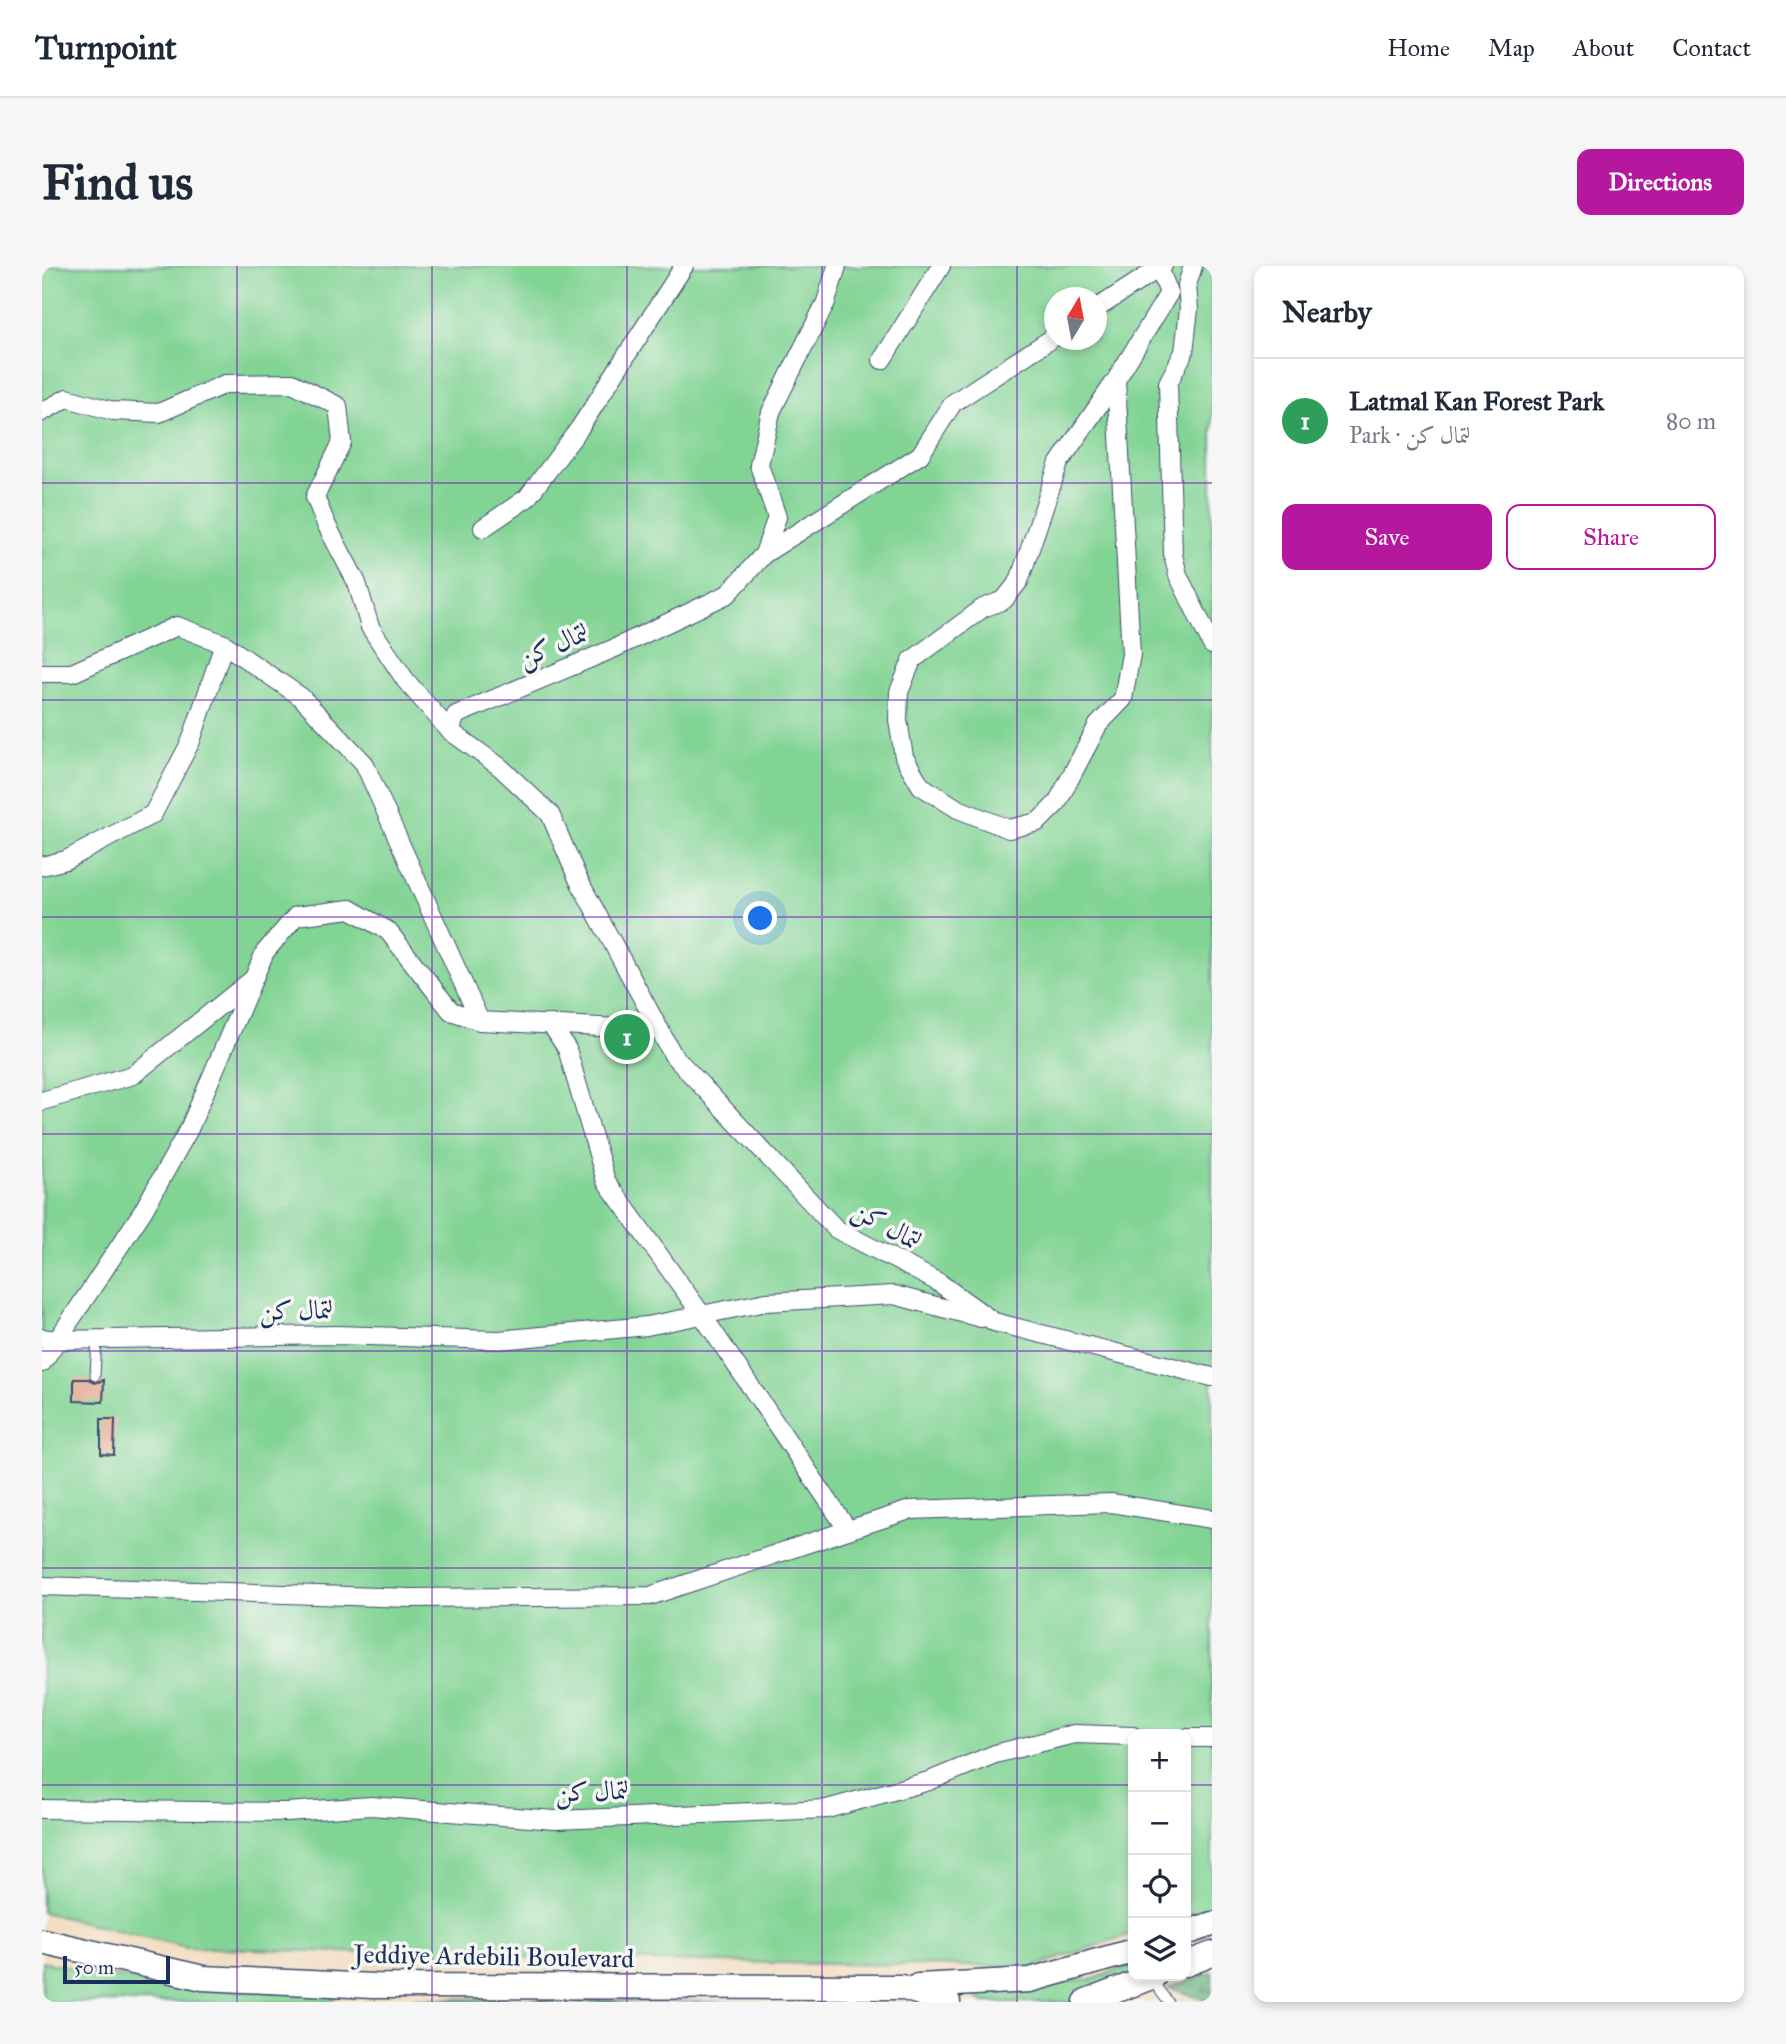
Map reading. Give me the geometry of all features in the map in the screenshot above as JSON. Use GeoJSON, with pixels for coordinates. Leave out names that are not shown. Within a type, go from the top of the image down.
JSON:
{"type":"FeatureCollection","features":[{"type":"Feature","properties":{"kind":"main road"},"geometry":{"type":"LineString","coordinates":[[1191,1931],[1212,1924]]}},
{"type":"Feature","properties":{"kind":"main road","name":"Jeddiye Ardebili Boulevard"},"geometry":{"type":"LineString","coordinates":[[42,1941],[203,1978],[439,1987],[901,1987],[948,2002]]}},
{"type":"Feature","properties":{"kind":"main road"},"geometry":{"type":"LineString","coordinates":[[901,1987],[1030,1980],[1128,1952]]}},
{"type":"Feature","properties":{"kind":"main road"},"geometry":{"type":"LineString","coordinates":[[1191,1962],[1212,1954]]}},
{"type":"Feature","properties":{"kind":"main road"},"geometry":{"type":"LineString","coordinates":[[1086,2002],[1141,1981]]}},
{"type":"Feature","properties":{"kind":"street"},"geometry":{"type":"LineString","coordinates":[[483,528],[527,498],[565,449],[684,266]]}},
{"type":"Feature","properties":{"kind":"street","name":"لتمال کن"},"geometry":{"type":"LineString","coordinates":[[837,266],[826,302],[771,412],[759,465],[776,517],[764,554],[728,594],[615,648],[456,715],[450,731],[500,767],[550,814],[578,878],[673,1055],[836,1229],[938,1282],[995,1322]]}},
{"type":"Feature","properties":{"kind":"street"},"geometry":{"type":"LineString","coordinates":[[882,360],[941,266]]}},
{"type":"Feature","properties":{"kind":"street"},"geometry":{"type":"LineString","coordinates":[[1193,266],[1187,285],[1189,309],[1184,352],[1168,383],[1173,554],[1178,575],[1212,645]]}},
{"type":"Feature","properties":{"kind":"street"},"geometry":{"type":"LineString","coordinates":[[1107,302],[1160,267],[1169,293],[1116,380],[1059,463],[1019,581],[1004,600],[983,608],[912,660],[899,692],[898,720],[904,757],[921,786],[958,810],[1009,829],[1038,822],[1058,803],[1098,725],[1123,699],[1131,654],[1116,380]]}},
{"type":"Feature","properties":{"kind":"street"},"geometry":{"type":"LineString","coordinates":[[764,554],[920,455],[953,403],[1044,344]]}},
{"type":"Feature","properties":{"kind":"street"},"geometry":{"type":"LineString","coordinates":[[42,412],[67,398],[113,411],[159,413],[225,384],[292,383],[338,406],[342,442],[316,497],[326,524],[357,583],[370,627],[406,681],[450,731]]}},
{"type":"Feature","properties":{"kind":"street"},"geometry":{"type":"LineString","coordinates":[[42,673],[72,673],[177,626],[224,645],[301,697],[364,763],[480,1021]]}},
{"type":"Feature","properties":{"kind":"street"},"geometry":{"type":"LineString","coordinates":[[42,866],[66,860],[153,814],[191,741],[224,645]]}},
{"type":"Feature","properties":{"kind":"street"},"geometry":{"type":"LineString","coordinates":[[42,1363],[50,1339],[143,1211],[182,1141],[265,952],[296,916],[350,909],[388,931],[451,1011],[480,1021],[660,1030]]}},
{"type":"Feature","properties":{"kind":"street"},"geometry":{"type":"LineString","coordinates":[[42,1101],[133,1076],[256,977]]}},
{"type":"Feature","properties":{"kind":"street"},"geometry":{"type":"LineString","coordinates":[[551,1024],[567,1049],[606,1181],[702,1315],[848,1530]]}},
{"type":"Feature","properties":{"kind":"street","name":"لتمال کن"},"geometry":{"type":"LineString","coordinates":[[50,1339],[336,1335],[499,1340],[647,1325],[766,1302],[894,1295],[1212,1377]]}},
{"type":"Feature","properties":{"kind":"street"},"geometry":{"type":"LineString","coordinates":[[42,1586],[411,1598],[650,1596],[910,1510],[1111,1503],[1212,1520]]}},
{"type":"Feature","properties":{"kind":"street","name":"لتمال کن"},"geometry":{"type":"LineString","coordinates":[[42,1809],[287,1812],[371,1806],[555,1819],[827,1809],[929,1781],[995,1754],[1060,1737],[1074,1734],[1128,1736]]}},
{"type":"Feature","properties":{"kind":"street"},"geometry":{"type":"LineString","coordinates":[[1191,1738],[1212,1738]]}},
{"type":"Feature","properties":{"kind":"lane"},"geometry":{"type":"LineString","coordinates":[[95,1376],[97,1340]]}},
{"type":"Feature","properties":{"kind":"lane"},"geometry":{"type":"LineString","coordinates":[[1155,1981],[1168,2002]]}},
{"type":"Feature","properties":{"kind":"green space"},"geometry":{"type":"Polygon","coordinates":[[[42,266],[1212,266],[1212,1906],[1191,1913],[1191,1729],[1128,1729],[1128,1935],[1033,1967],[591,1960],[186,1947],[42,1912],[42,266]]]}},
{"type":"Feature","properties":{"kind":"green space"},"geometry":{"type":"Polygon","coordinates":[[[42,1962],[131,1979],[221,1990],[341,1993],[330,2002],[42,2002],[42,1962]]]}},
{"type":"Feature","properties":{"kind":"green space"},"geometry":{"type":"Polygon","coordinates":[[[1128,1966],[1128,1977],[1098,1988],[1074,2002],[984,2002],[967,1991],[1094,1979],[1128,1966]]]}},
{"type":"Feature","properties":{"kind":"green space"},"geometry":{"type":"Polygon","coordinates":[[[1212,1972],[1212,2002],[1169,1988],[1212,1972]]]}},
{"type":"Feature","properties":{"kind":"green space"},"geometry":{"type":"Polygon","coordinates":[[[418,1998],[746,2002],[400,2002],[418,1998]]]}},
{"type":"Feature","properties":{"kind":"building"},"geometry":{"type":"Polygon","coordinates":[[[74,1379],[89,1379],[95,1383],[104,1380],[103,1402],[74,1401],[74,1379]]]}},
{"type":"Feature","properties":{"kind":"building"},"geometry":{"type":"Polygon","coordinates":[[[101,1419],[115,1419],[114,1455],[101,1454],[101,1419]]]}},
{"type":"Feature","properties":{"kind":"place","name":"Latmal Kan Forest Park"},"geometry":{"type":"Point","coordinates":[627,1037]}}]}
